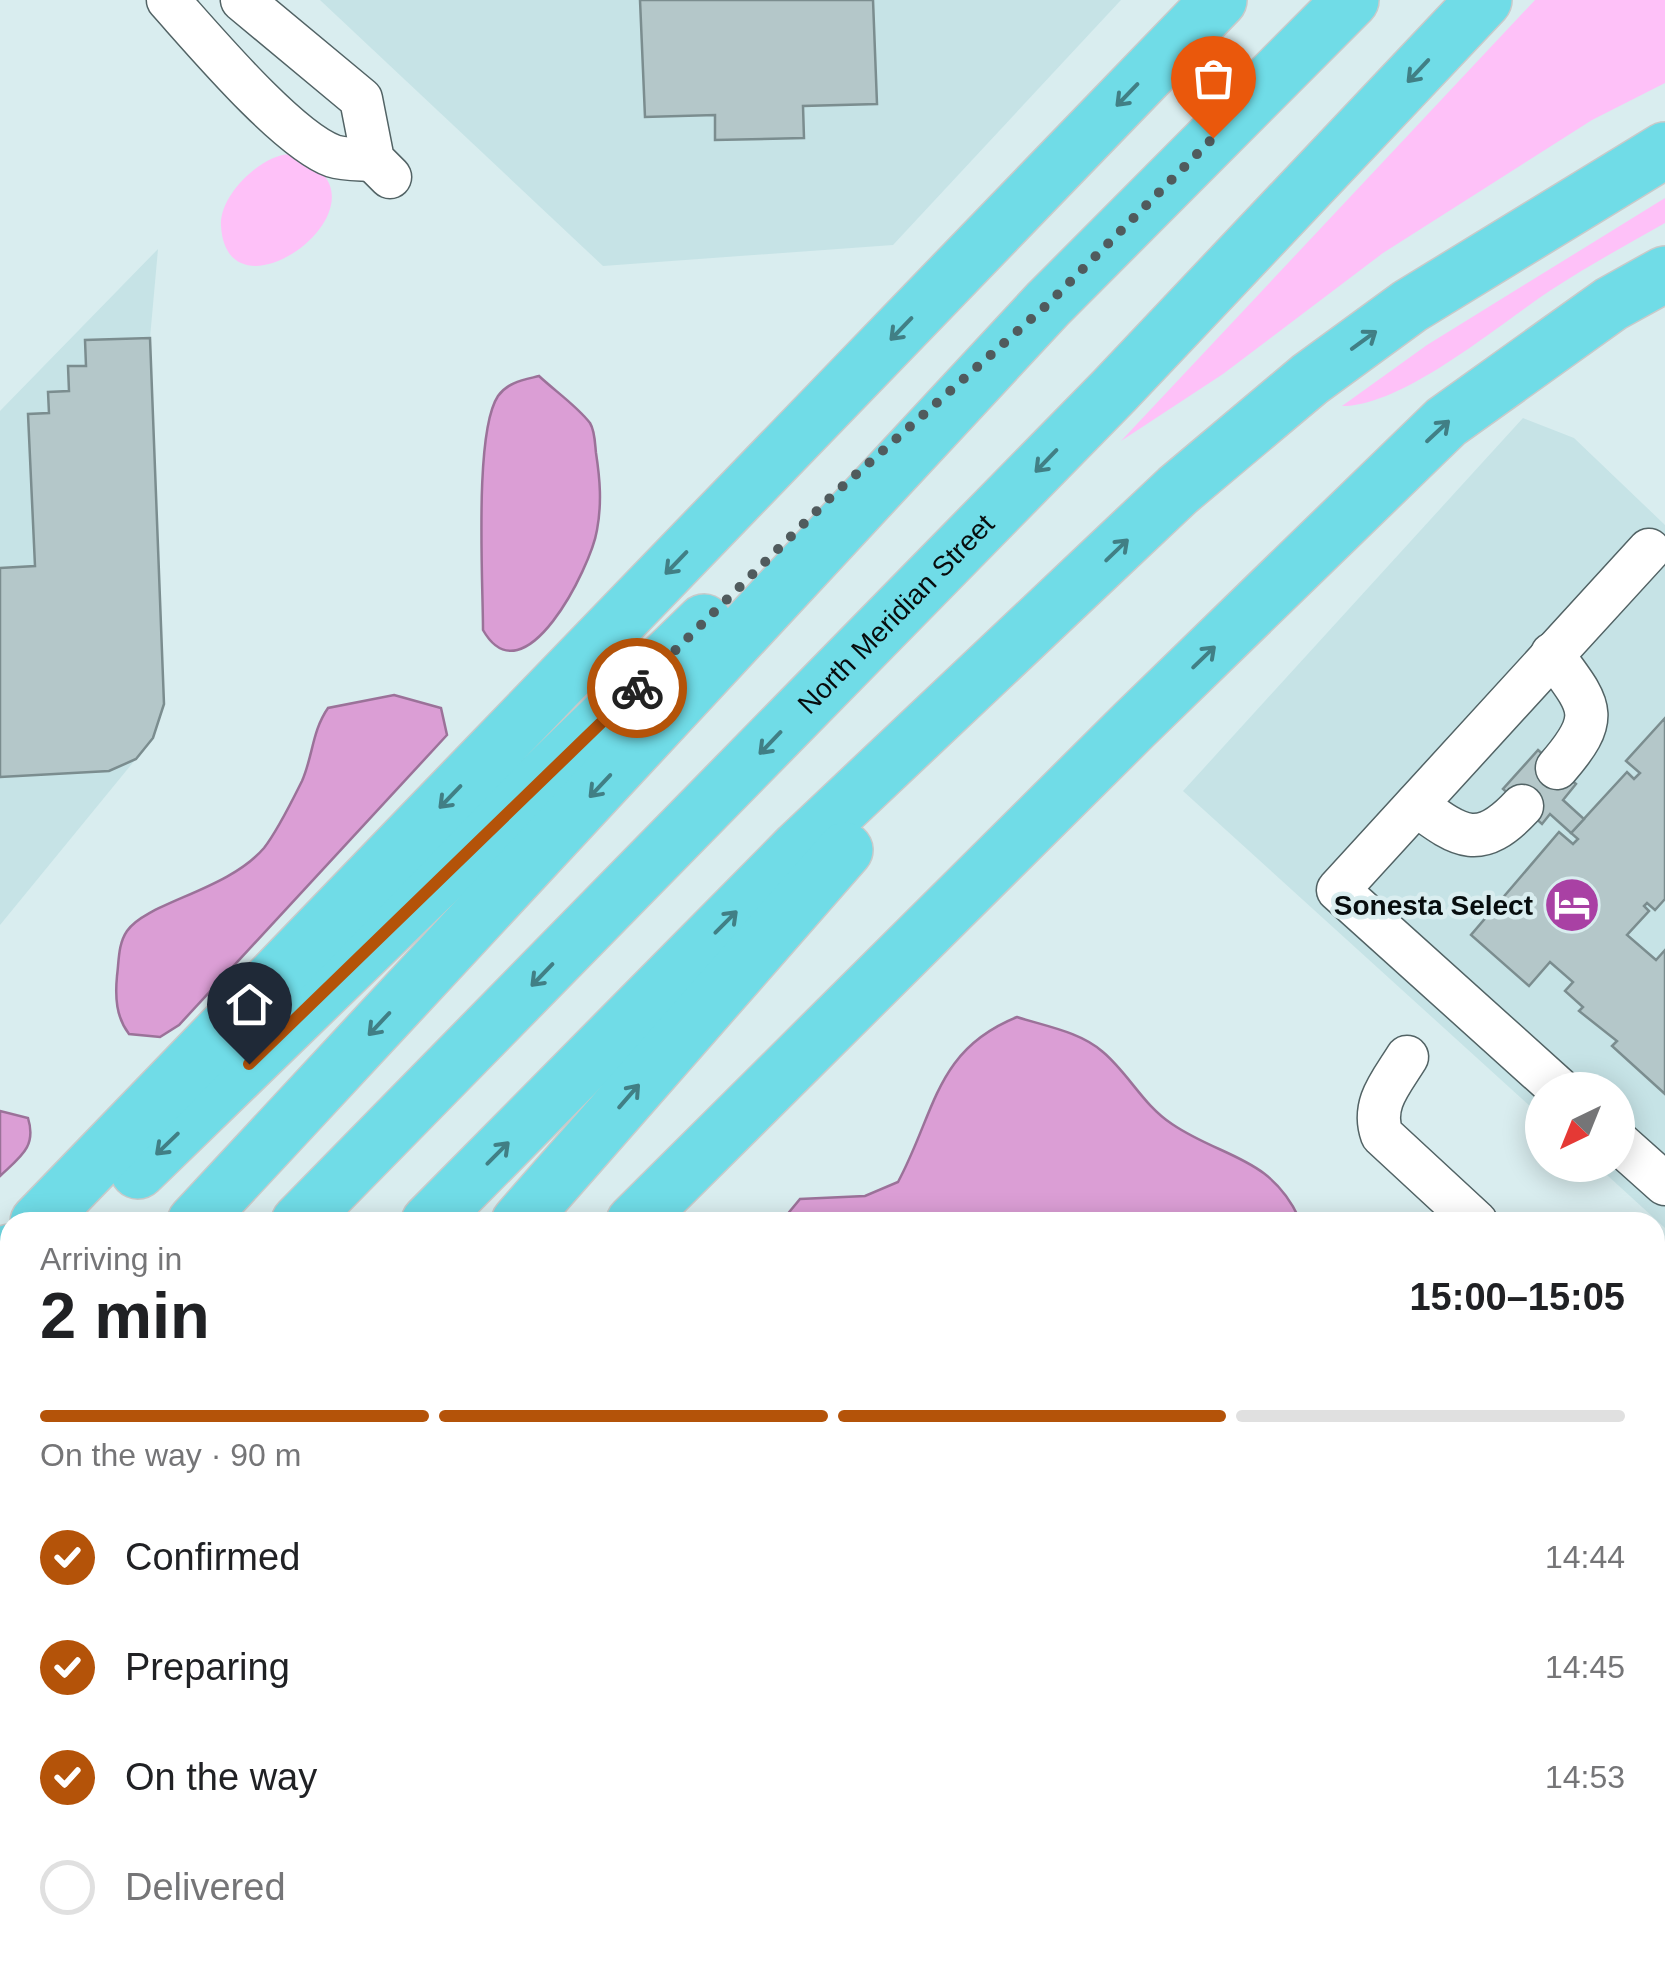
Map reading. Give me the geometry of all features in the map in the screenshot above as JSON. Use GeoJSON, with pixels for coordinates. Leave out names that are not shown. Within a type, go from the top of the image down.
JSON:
{"type":"FeatureCollection","features":[{"type":"Feature","properties":{"kind":"highway"},"geometry":{"type":"LineString","coordinates":[[48,1212],[1219,0]]}},
{"type":"Feature","properties":{"kind":"highway"},"geometry":{"type":"LineString","coordinates":[[204,1212],[1048,304],[1351,0]]}},
{"type":"Feature","properties":{"kind":"highway","name":"North Meridian Street"},"geometry":{"type":"LineString","coordinates":[[310,1212],[1100,405],[1484,0]]}},
{"type":"Feature","properties":{"kind":"highway"},"geometry":{"type":"LineString","coordinates":[[439,1212],[799,848],[1048,618],[1178,490],[1310,379],[1410,306],[1665,150]]}},
{"type":"Feature","properties":{"kind":"highway"},"geometry":{"type":"LineString","coordinates":[[644,1212],[1134,725],[1446,422],[1612,304],[1665,274]]}},
{"type":"Feature","properties":{"kind":"highway"},"geometry":{"type":"LineString","coordinates":[[95,1212],[834,494],[1048,304]]}},
{"type":"Feature","properties":{"kind":"highway"},"geometry":{"type":"LineString","coordinates":[[528,1212],[1048,618]]}},
{"type":"Feature","properties":{"kind":"highway"},"geometry":{"type":"LineString","coordinates":[[690,1212],[1134,725]]}},
{"type":"Feature","properties":{"kind":"street"},"geometry":{"type":"LineString","coordinates":[[168,0],[240,79],[308,138],[333,156],[381,168],[361,99],[242,0]]}},
{"type":"Feature","properties":{"kind":"street"},"geometry":{"type":"LineString","coordinates":[[1540,1072],[1338,890],[1649,550]]}},
{"type":"Feature","properties":{"kind":"street"},"geometry":{"type":"LineString","coordinates":[[1552,654],[1583,696],[1589,714],[1580,741],[1557,768]]}},
{"type":"Feature","properties":{"kind":"street"},"geometry":{"type":"LineString","coordinates":[[1416,804],[1449,829],[1474,836],[1494,831],[1522,806]]}},
{"type":"Feature","properties":{"kind":"street"},"geometry":{"type":"LineString","coordinates":[[1407,1057],[1382,1096],[1376,1118],[1382,1135],[1465,1212]]}},
{"type":"Feature","properties":{"kind":"street"},"geometry":{"type":"LineString","coordinates":[[1635,1157],[1665,1184]]}},
{"type":"Feature","properties":{"kind":"shaded area"},"geometry":{"type":"Polygon","coordinates":[[[320,0],[1121,0],[893,245],[603,266],[320,0]]]}},
{"type":"Feature","properties":{"kind":"shaded area"},"geometry":{"type":"Polygon","coordinates":[[[1535,0],[1665,0],[1665,83],[1592,120],[1383,253],[1223,374],[1121,441],[1535,0]]]}},
{"type":"Feature","properties":{"kind":"shaded area"},"geometry":{"type":"Polygon","coordinates":[[[290,154],[323,174],[332,195],[327,217],[312,238],[291,254],[268,264],[246,265],[229,253],[221,226],[222,214],[234,190],[255,169],[290,154]]]}},
{"type":"Feature","properties":{"kind":"shaded area"},"geometry":{"type":"Polygon","coordinates":[[[1665,198],[1665,223],[1551,290],[1421,379],[1367,402],[1342,406],[1427,345],[1665,198]]]}},
{"type":"Feature","properties":{"kind":"shaded area"},"geometry":{"type":"Polygon","coordinates":[[[158,249],[150,338],[164,704],[153,738],[0,925],[0,411],[158,249]]]}},
{"type":"Feature","properties":{"kind":"shaded area"},"geometry":{"type":"Polygon","coordinates":[[[539,376],[592,426],[600,510],[592,548],[553,621],[536,640],[517,650],[499,648],[483,630],[481,544],[486,441],[490,414],[502,391],[539,376]]]}},
{"type":"Feature","properties":{"kind":"shaded area"},"geometry":{"type":"Polygon","coordinates":[[[1523,418],[1574,438],[1665,525],[1665,1212],[1647,1212],[1615,1182],[1635,1182],[1635,1072],[1525,1072],[1525,1102],[1183,791],[1523,418]]]}},
{"type":"Feature","properties":{"kind":"shaded area"},"geometry":{"type":"Polygon","coordinates":[[[394,695],[441,708],[447,735],[179,1025],[160,1037],[129,1034],[119,1014],[116,992],[119,953],[127,931],[152,912],[230,875],[264,848],[302,781],[328,708],[394,695]]]}},
{"type":"Feature","properties":{"kind":"shaded area"},"geometry":{"type":"Polygon","coordinates":[[[1017,1017],[1084,1039],[1112,1061],[1162,1116],[1259,1170],[1274,1182],[1295,1212],[789,1212],[800,1199],[865,1196],[898,1182],[953,1065],[990,1031],[1017,1017]]]}},
{"type":"Feature","properties":{"kind":"shaded area"},"geometry":{"type":"Polygon","coordinates":[[[0,1111],[28,1118],[30,1137],[25,1151],[0,1176],[0,1111]]]}},
{"type":"Feature","properties":{"kind":"building"},"geometry":{"type":"Polygon","coordinates":[[[640,0],[873,0],[877,104],[803,106],[804,138],[715,140],[715,115],[645,117],[640,0]]]}},
{"type":"Feature","properties":{"kind":"building"},"geometry":{"type":"Polygon","coordinates":[[[150,338],[164,704],[153,738],[136,759],[109,771],[0,777],[0,568],[35,566],[28,414],[49,413],[48,392],[69,391],[68,366],[86,366],[85,340],[150,338]]]}},
{"type":"Feature","properties":{"kind":"building","name":"Sonesta Select"},"geometry":{"type":"Polygon","coordinates":[[[1665,718],[1665,899],[1655,910],[1647,903],[1644,906],[1649,911],[1627,935],[1656,960],[1665,950],[1665,1094],[1612,1046],[1617,1041],[1579,1011],[1583,1007],[1565,991],[1573,982],[1550,962],[1529,986],[1471,935],[1559,832],[1573,844],[1578,839],[1571,833],[1627,772],[1634,779],[1640,773],[1626,761],[1665,718]]]}},
{"type":"Feature","properties":{"kind":"building"},"geometry":{"type":"Polygon","coordinates":[[[1538,750],[1576,784],[1563,800],[1584,819],[1571,833],[1550,814],[1542,824],[1503,789],[1538,750]]]}},
{"type":"Feature","properties":{"kind":"way so far"},"geometry":{"type":"LineString","coordinates":[[637,688],[834,494],[1048,304],[1213,138]]}},
{"type":"Feature","properties":{"kind":"place","name":"Sonesta Select"},"geometry":{"type":"Point","coordinates":[1572,905]}},
{"type":"Feature","properties":{"kind":"route"},"geometry":{"type":"LineString","coordinates":[[249,1064],[637,688]]}}]}
